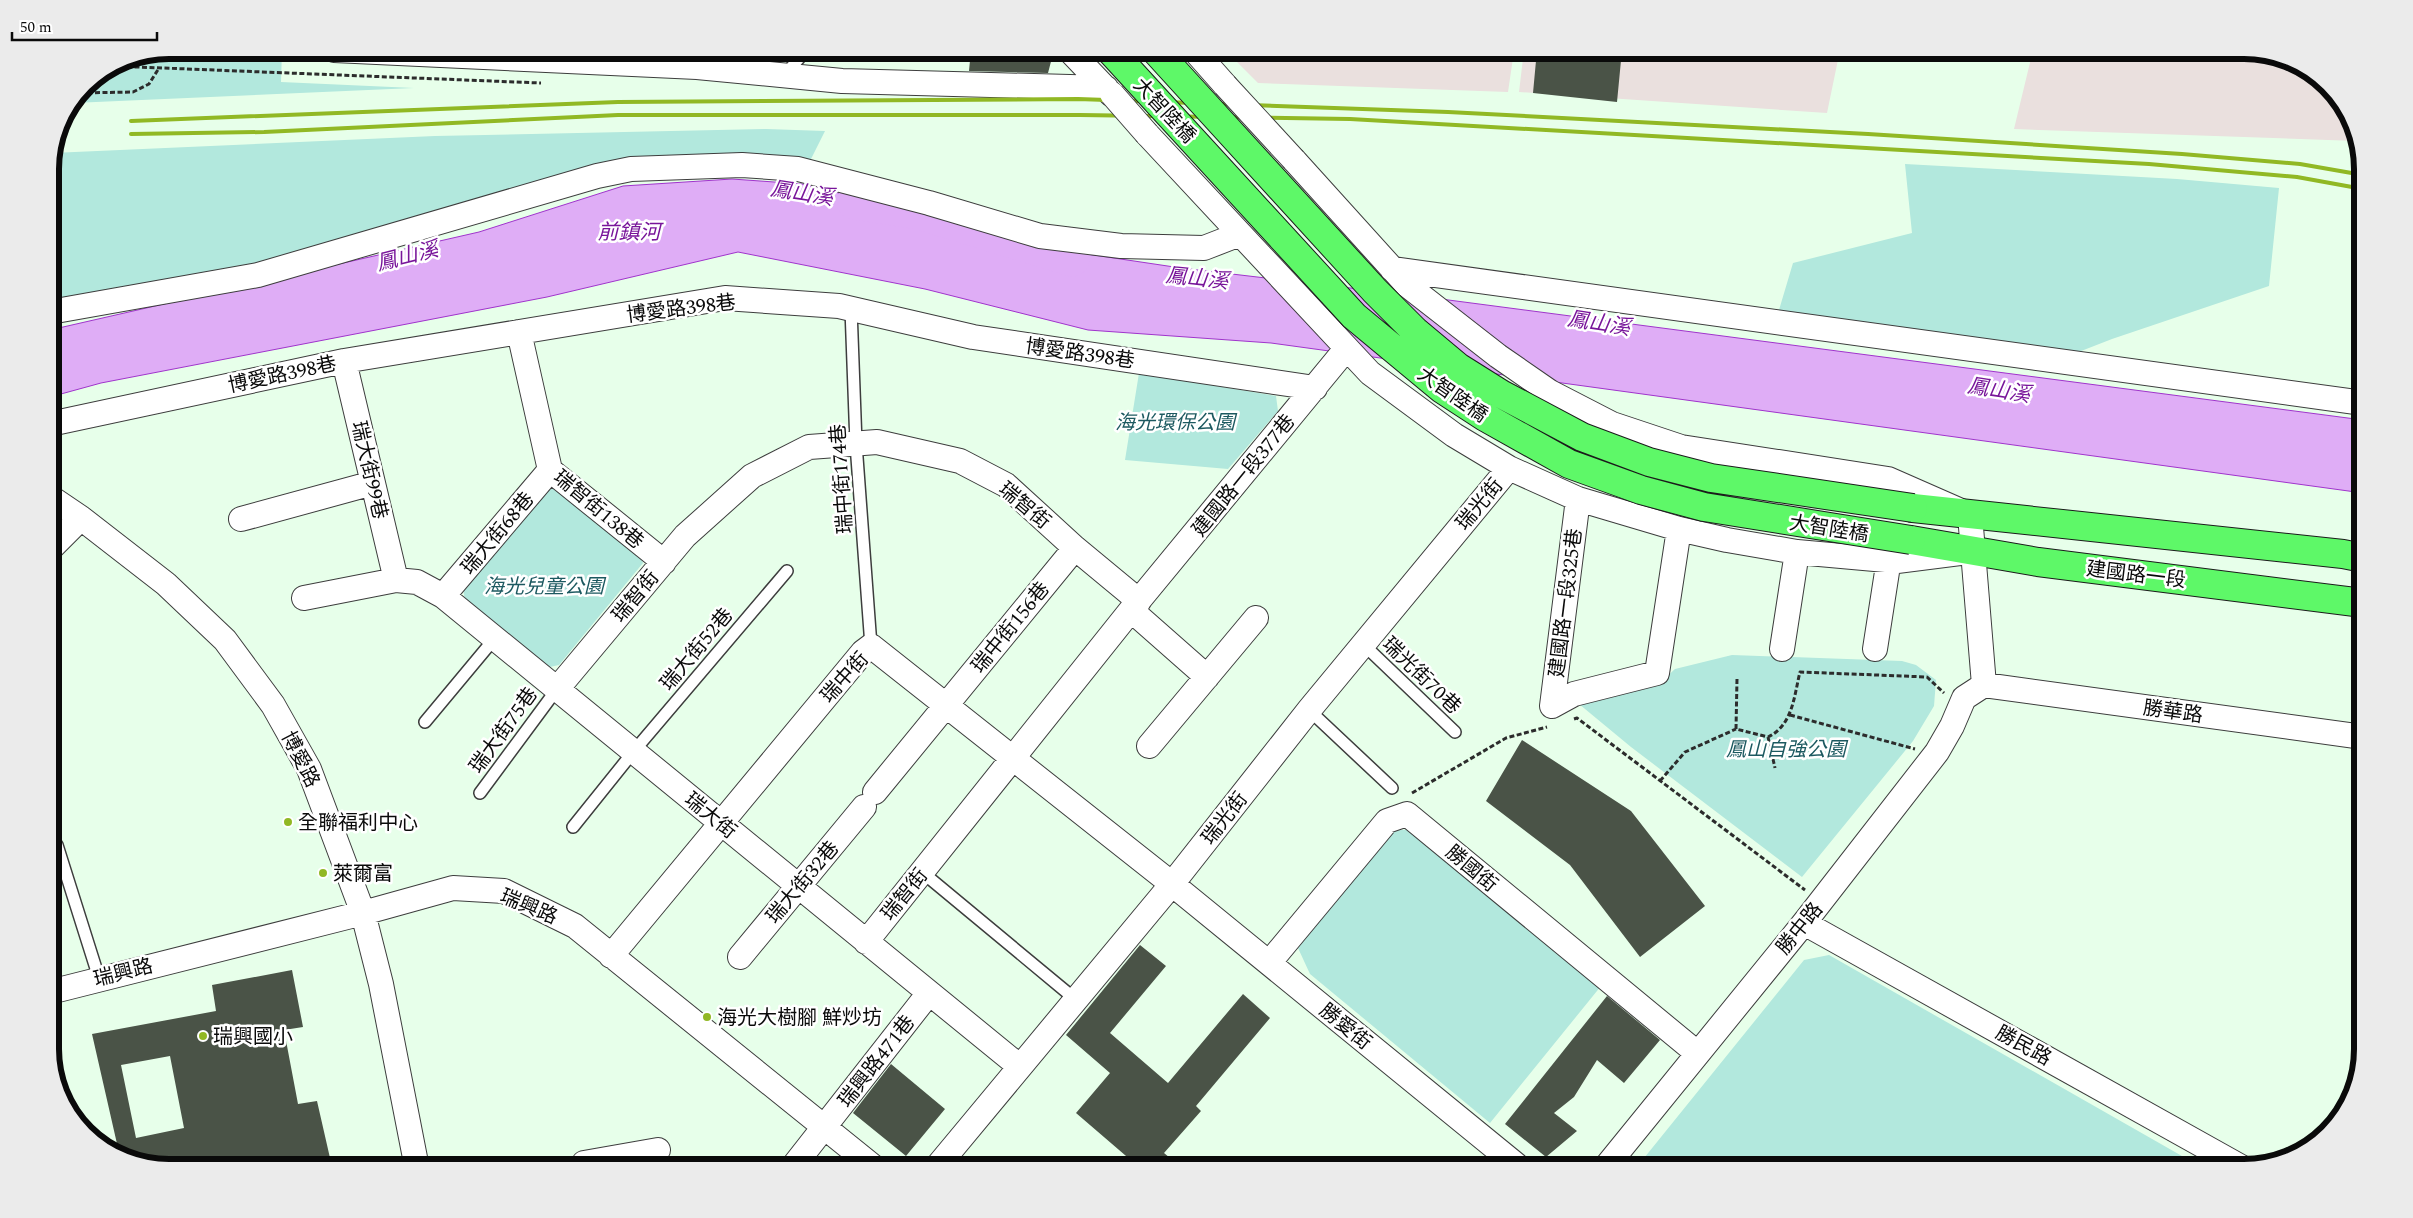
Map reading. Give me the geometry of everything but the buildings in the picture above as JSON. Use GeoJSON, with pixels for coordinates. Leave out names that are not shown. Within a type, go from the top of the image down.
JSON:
{"type":"FeatureCollection","features":[{"type":"Feature","properties":{"kind":"main road","name":"大智陸橋"},"geometry":{"type":"LineString","coordinates":[[1118,59],[1354,316],[1442,389],[1485,417],[1568,464],[1641,490],[1704,507],[1911,540]]}},
{"type":"Feature","properties":{"kind":"main road","name":"大智陸橋"},"geometry":{"type":"LineString","coordinates":[[1163,59],[1381,298],[1415,331],[1458,367],[1500,394],[1582,437],[1649,462],[1711,478],[1913,508]]}},
{"type":"Feature","properties":{"kind":"main road","name":"建國路一段"},"geometry":{"type":"LineString","coordinates":[[1913,508],[2354,556]]}},
{"type":"Feature","properties":{"kind":"main road","name":"建國路一段"},"geometry":{"type":"LineString","coordinates":[[1911,540],[2038,562],[2354,602]]}},
{"type":"Feature","properties":{"kind":"street"},"geometry":{"type":"LineString","coordinates":[[704,59],[785,75],[842,81],[1109,91]]}},
{"type":"Feature","properties":{"kind":"street"},"geometry":{"type":"LineString","coordinates":[[1078,59],[1370,373],[1454,435],[1509,468],[1578,499],[1679,529],[1797,552],[1897,560],[1974,551]]}},
{"type":"Feature","properties":{"kind":"street"},"geometry":{"type":"LineString","coordinates":[[1202,59],[1400,277],[1498,356],[1550,392],[1612,424],[1681,447],[1888,479],[1970,515],[1984,685]]}},
{"type":"Feature","properties":{"kind":"street"},"geometry":{"type":"LineString","coordinates":[[59,310],[258,275],[597,176],[631,169],[742,165],[798,169],[929,203],[1040,236],[1121,246],[1204,248],[1247,242]]}},
{"type":"Feature","properties":{"kind":"street"},"geometry":{"type":"LineString","coordinates":[[1400,277],[2354,402]]}},
{"type":"Feature","properties":{"kind":"street","name":"博愛路398巷"},"geometry":{"type":"LineString","coordinates":[[59,422],[344,361],[725,298],[850,308],[973,337],[1315,388]]}},
{"type":"Feature","properties":{"kind":"street","name":"瑞智街138巷"},"geometry":{"type":"LineString","coordinates":[[519,332],[550,470],[664,562]]}},
{"type":"Feature","properties":{"kind":"street","name":"建國路一段377巷"},"geometry":{"type":"LineString","coordinates":[[1135,606],[1315,388],[1342,344]]}},
{"type":"Feature","properties":{"kind":"street","name":"瑞大街99巷"},"geometry":{"type":"LineString","coordinates":[[344,361],[396,580]]}},
{"type":"Feature","properties":{"kind":"street","name":"瑞智街"},"geometry":{"type":"LineString","coordinates":[[557,689],[685,536],[752,476],[809,447],[878,442],[960,461],[1006,485],[1135,606],[866,942]]}},
{"type":"Feature","properties":{"kind":"street","name":"瑞光街"},"geometry":{"type":"LineString","coordinates":[[943,1159],[1172,884],[1309,710],[1509,468]]}},
{"type":"Feature","properties":{"kind":"street","name":"瑞大街68巷"},"geometry":{"type":"LineString","coordinates":[[444,596],[550,470]]}},
{"type":"Feature","properties":{"kind":"street"},"geometry":{"type":"LineString","coordinates":[[241,519],[373,483]]}},
{"type":"Feature","properties":{"kind":"street","name":"建國路一段325巷"},"geometry":{"type":"LineString","coordinates":[[1557,717],[1578,499]]}},
{"type":"Feature","properties":{"kind":"street","name":"博愛路"},"geometry":{"type":"LineString","coordinates":[[59,504],[81,518],[166,584],[225,640],[273,705],[309,769],[363,913],[382,984],[415,1159]]}},
{"type":"Feature","properties":{"kind":"street"},"geometry":{"type":"LineString","coordinates":[[59,540],[81,518]]}},
{"type":"Feature","properties":{"kind":"street"},"geometry":{"type":"LineString","coordinates":[[1557,717],[1574,694],[1657,673],[1679,529]]}},
{"type":"Feature","properties":{"kind":"street","name":"瑞中街156巷"},"geometry":{"type":"LineString","coordinates":[[870,800],[1075,548]]}},
{"type":"Feature","properties":{"kind":"street"},"geometry":{"type":"LineString","coordinates":[[1782,649],[1797,552]]}},
{"type":"Feature","properties":{"kind":"street"},"geometry":{"type":"LineString","coordinates":[[1875,649],[1889,560]]}},
{"type":"Feature","properties":{"kind":"street","name":"瑞大街"},"geometry":{"type":"LineString","coordinates":[[304,598],[396,580],[417,582],[444,596],[1020,1066]]}},
{"type":"Feature","properties":{"kind":"street"},"geometry":{"type":"LineString","coordinates":[[1135,606],[1207,677]]}},
{"type":"Feature","properties":{"kind":"street"},"geometry":{"type":"LineString","coordinates":[[1149,746],[1256,618]]}},
{"type":"Feature","properties":{"kind":"street","name":"瑞中街"},"geometry":{"type":"LineString","coordinates":[[612,956],[863,652],[871,646],[1172,884]]}},
{"type":"Feature","properties":{"kind":"street","name":"勝華路"},"geometry":{"type":"LineString","coordinates":[[1984,685],[2354,736]]}},
{"type":"Feature","properties":{"kind":"street","name":"勝中路"},"geometry":{"type":"LineString","coordinates":[[1612,1159],[1804,923],[1937,752],[1952,726],[1964,698],[1984,685]]}},
{"type":"Feature","properties":{"kind":"street","name":"瑞大街32巷"},"geometry":{"type":"LineString","coordinates":[[740,957],[870,800]]}},
{"type":"Feature","properties":{"kind":"street","name":"勝國街"},"geometry":{"type":"LineString","coordinates":[[1269,963],[1387,821],[1407,814],[1697,1053]]}},
{"type":"Feature","properties":{"kind":"street","name":"勝愛街"},"geometry":{"type":"LineString","coordinates":[[1172,884],[1509,1159]]}},
{"type":"Feature","properties":{"kind":"street","name":"瑞興路"},"geometry":{"type":"LineString","coordinates":[[59,989],[363,913],[453,888],[504,890],[575,926],[863,1159]]}},
{"type":"Feature","properties":{"kind":"street","name":"勝民路"},"geometry":{"type":"LineString","coordinates":[[1804,923],[2227,1159]]}},
{"type":"Feature","properties":{"kind":"street","name":"瑞興路471巷"},"geometry":{"type":"LineString","coordinates":[[799,1159],[929,993]]}},
{"type":"Feature","properties":{"kind":"street"},"geometry":{"type":"LineString","coordinates":[[607,1159],[658,1150]]}},
{"type":"Feature","properties":{"kind":"lane"},"geometry":{"type":"LineString","coordinates":[[785,75],[798,59]]}},
{"type":"Feature","properties":{"kind":"lane","name":"瑞中街174巷"},"geometry":{"type":"LineString","coordinates":[[850,308],[856,444],[871,646]]}},
{"type":"Feature","properties":{"kind":"lane","name":"瑞大街52巷"},"geometry":{"type":"LineString","coordinates":[[573,827],[634,751],[787,571]]}},
{"type":"Feature","properties":{"kind":"lane"},"geometry":{"type":"LineString","coordinates":[[425,722],[495,638]]}},
{"type":"Feature","properties":{"kind":"lane","name":"瑞光街70巷"},"geometry":{"type":"LineString","coordinates":[[1363,644],[1455,732]]}},
{"type":"Feature","properties":{"kind":"lane","name":"瑞大街75巷"},"geometry":{"type":"LineString","coordinates":[[480,792],[557,689]]}},
{"type":"Feature","properties":{"kind":"lane"},"geometry":{"type":"LineString","coordinates":[[1309,710],[1392,788]]}},
{"type":"Feature","properties":{"kind":"lane"},"geometry":{"type":"LineString","coordinates":[[59,852],[99,978]]}},
{"type":"Feature","properties":{"kind":"lane"},"geometry":{"type":"LineString","coordinates":[[922,872],[1075,999]]}},
{"type":"Feature","properties":{"kind":"path"},"geometry":{"type":"LineString","coordinates":[[129,67],[546,83]]}},
{"type":"Feature","properties":{"kind":"path"},"geometry":{"type":"LineString","coordinates":[[90,92],[133,92],[149,84],[159,68]]}},
{"type":"Feature","properties":{"kind":"path"},"geometry":{"type":"LineString","coordinates":[[1660,780],[1685,752],[1736,729],[1768,737],[1779,732],[1790,715],[1800,672],[1927,677],[1947,696]]}},
{"type":"Feature","properties":{"kind":"path"},"geometry":{"type":"LineString","coordinates":[[1736,729],[1737,679]]}},
{"type":"Feature","properties":{"kind":"path"},"geometry":{"type":"LineString","coordinates":[[1790,715],[1918,750]]}},
{"type":"Feature","properties":{"kind":"path"},"geometry":{"type":"LineString","coordinates":[[1409,795],[1506,738],[1557,717],[1578,718],[1809,893]]}},
{"type":"Feature","properties":{"kind":"path"},"geometry":{"type":"LineString","coordinates":[[1768,737],[1775,768]]}},
{"type":"Feature","properties":{"kind":"shaded area"},"geometry":{"type":"Polygon","coordinates":[[[1234,59],[1513,59],[1508,92],[1258,83],[1234,59]]]}},
{"type":"Feature","properties":{"kind":"shaded area"},"geometry":{"type":"Polygon","coordinates":[[[1523,59],[1838,59],[1827,113],[1519,92],[1523,59]]]}},
{"type":"Feature","properties":{"kind":"shaded area"},"geometry":{"type":"Polygon","coordinates":[[[2031,59],[2244,59],[2273,62],[2293,70],[2317,86],[2336,108],[2343,120],[2350,141],[2014,129],[2031,59]]]}},
{"type":"Feature","properties":{"kind":"green space"},"geometry":{"type":"Polygon","coordinates":[[[169,59],[282,59],[281,82],[414,88],[81,103],[96,86],[120,70],[140,62],[169,59]]]}},
{"type":"Feature","properties":{"kind":"green space"},"geometry":{"type":"Polygon","coordinates":[[[766,129],[825,131],[805,171],[598,182],[213,274],[59,307],[60,153],[435,136],[766,129]]]}},
{"type":"Feature","properties":{"kind":"green space"},"geometry":{"type":"Polygon","coordinates":[[[1905,164],[2177,179],[2279,188],[2269,286],[2076,353],[1779,310],[1793,263],[1912,233],[1905,164]]]}},
{"type":"Feature","properties":{"kind":"green space","name":"海光環保公園"},"geometry":{"type":"Polygon","coordinates":[[[1139,373],[1276,396],[1278,411],[1228,469],[1125,460],[1139,373]]]}},
{"type":"Feature","properties":{"kind":"green space","name":"海光兒童公園"},"geometry":{"type":"Polygon","coordinates":[[[548,486],[562,487],[637,548],[643,563],[559,665],[545,668],[465,602],[463,586],[548,486]]]}},
{"type":"Feature","properties":{"kind":"green space","name":"鳳山自強公園"},"geometry":{"type":"Polygon","coordinates":[[[1732,655],[1902,661],[1916,665],[1936,680],[1934,706],[1913,741],[1802,877],[1631,747],[1579,704],[1661,682],[1675,669],[1732,655]]]}},
{"type":"Feature","properties":{"kind":"green space"},"geometry":{"type":"Polygon","coordinates":[[[1411,829],[1601,986],[1490,1123],[1310,974],[1298,948],[1392,831],[1411,829]]]}},
{"type":"Feature","properties":{"kind":"green space"},"geometry":{"type":"Polygon","coordinates":[[[1829,955],[2187,1159],[1643,1159],[1804,960],[1829,955]]]}},
{"type":"Feature","properties":{"kind":"water","name":"前鎮河"},"geometry":{"type":"Polygon","coordinates":[[[732,179],[802,184],[896,207],[973,237],[1181,268],[1418,296],[2354,419],[2354,492],[1271,343],[1088,330],[925,289],[738,252],[547,297],[101,383],[59,395],[59,328],[479,232],[623,186],[732,179]]]}},
{"type":"Feature","properties":{"kind":"waterway","name":"鳳山溪"},"geometry":{"type":"LineString","coordinates":[[854,202],[919,212],[1072,259]]}},
{"type":"Feature","properties":{"kind":"railway"},"geometry":{"type":"LineString","coordinates":[[131,121],[618,102],[1078,99],[1448,112],[1868,134],[2182,154],[2300,164],[2354,173]]}},
{"type":"Feature","properties":{"kind":"railway"},"geometry":{"type":"LineString","coordinates":[[131,134],[264,132],[618,115],[1080,115],[1350,119],[2149,164],[2297,177],[2354,187]]}},
{"type":"Feature","properties":{"kind":"place","name":"全聯福利中心"},"geometry":{"type":"Point","coordinates":[288,822]}},
{"type":"Feature","properties":{"kind":"place","name":"萊爾富"},"geometry":{"type":"Point","coordinates":[323,873]}},
{"type":"Feature","properties":{"kind":"place","name":"海光大樹腳 鮮炒坊"},"geometry":{"type":"Point","coordinates":[707,1017]}},
{"type":"Feature","properties":{"kind":"place","name":"瑞興國小"},"geometry":{"type":"Point","coordinates":[203,1036]}}]}
